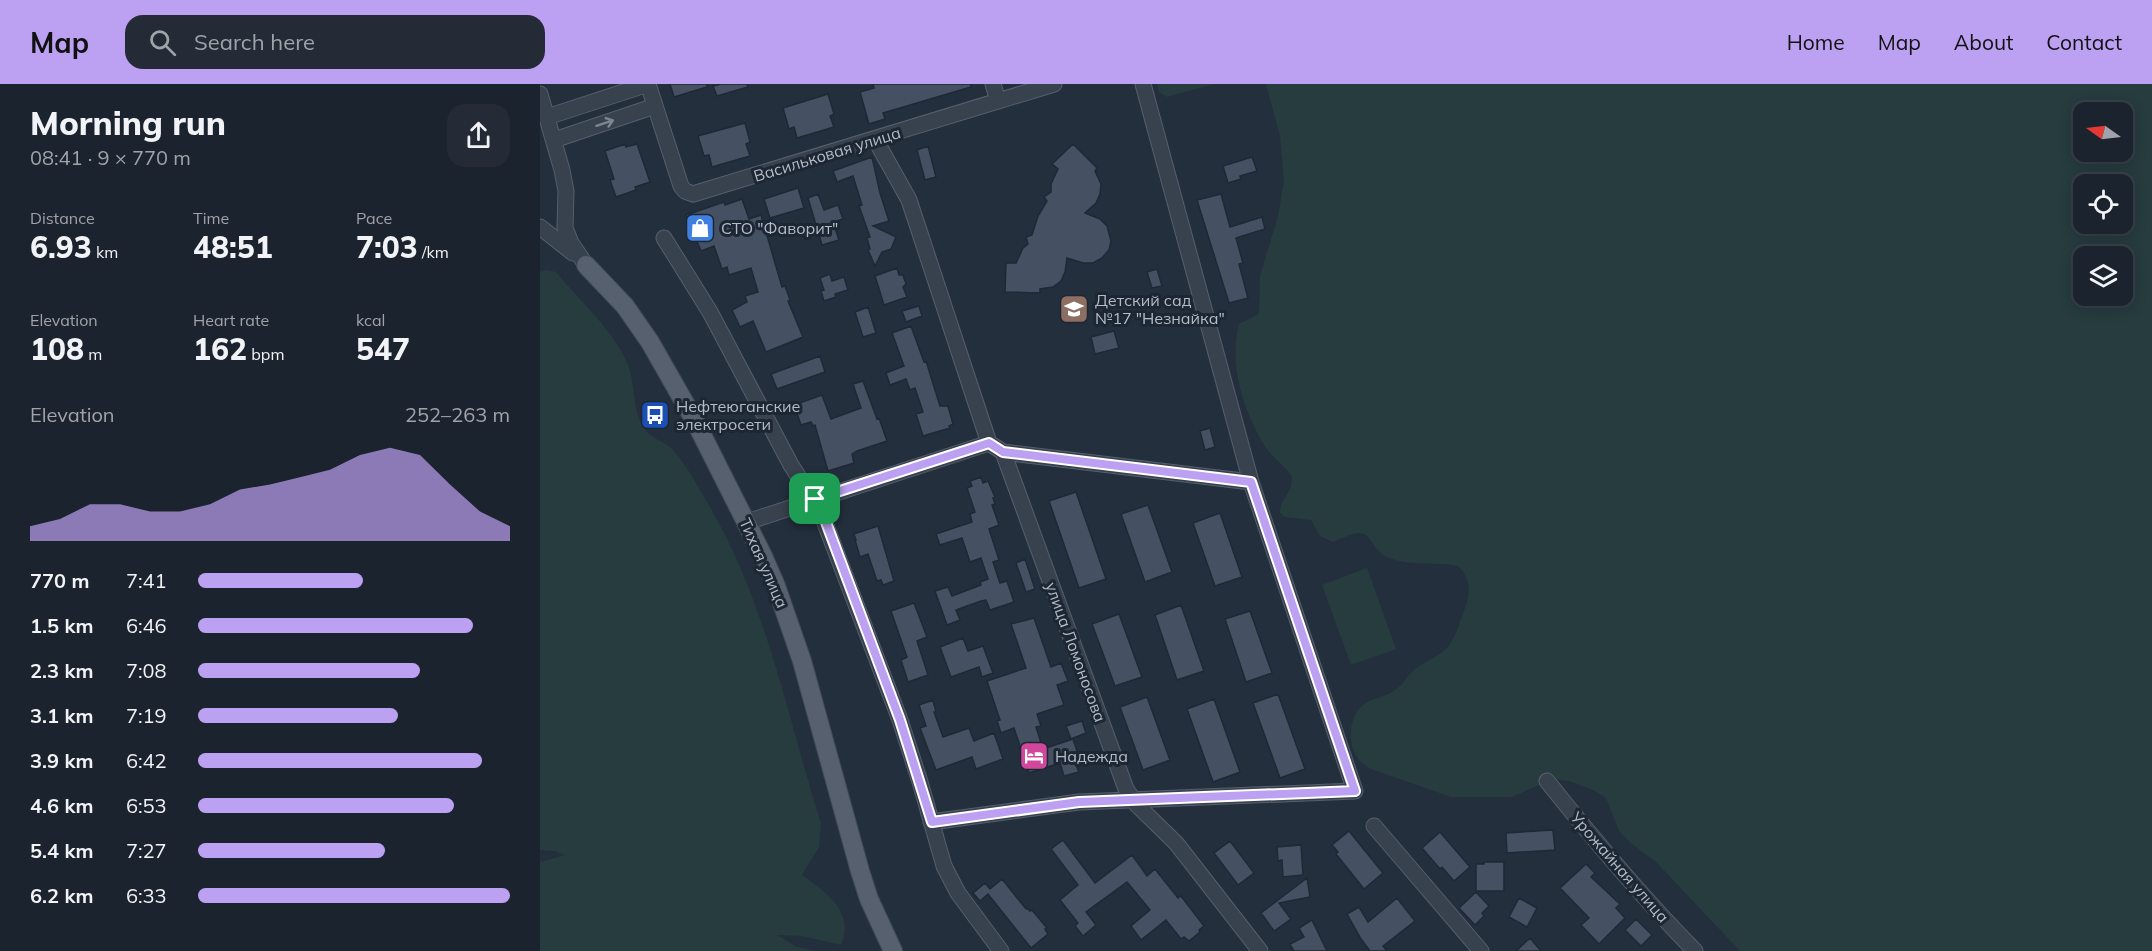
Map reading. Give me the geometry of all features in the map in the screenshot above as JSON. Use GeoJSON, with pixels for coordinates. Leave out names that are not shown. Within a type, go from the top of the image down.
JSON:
{"type":"FeatureCollection","features":[{"type":"Feature","properties":{"kind":"main road","name":"Тихая улица"},"geometry":{"type":"LineString","coordinates":[[586,265],[625,306],[650,342],[695,421],[747,522],[776,586],[805,672],[860,871],[873,909],[893,951]]}},
{"type":"Feature","properties":{"kind":"street","name":"Васильковая улица"},"geometry":{"type":"LineString","coordinates":[[548,117],[648,84],[681,186],[693,194],[1054,84]]}},
{"type":"Feature","properties":{"kind":"street"},"geometry":{"type":"LineString","coordinates":[[993,84],[998,101]]}},
{"type":"Feature","properties":{"kind":"street"},"geometry":{"type":"LineString","coordinates":[[932,822],[1050,805],[1131,799],[1355,791],[1251,482],[1143,84]]}},
{"type":"Feature","properties":{"kind":"street"},"geometry":{"type":"LineString","coordinates":[[540,94],[566,191],[565,228],[571,243],[586,265]]}},
{"type":"Feature","properties":{"kind":"street"},"geometry":{"type":"LineString","coordinates":[[554,140],[655,106]]}},
{"type":"Feature","properties":{"kind":"street"},"geometry":{"type":"LineString","coordinates":[[875,139],[909,200],[989,443],[1003,452],[1251,482]]}},
{"type":"Feature","properties":{"kind":"street"},"geometry":{"type":"LineString","coordinates":[[540,225],[550,223],[557,218],[566,191]]}},
{"type":"Feature","properties":{"kind":"street","name":"Тихая улица"},"geometry":{"type":"LineString","coordinates":[[540,225],[586,265]]}},
{"type":"Feature","properties":{"kind":"street"},"geometry":{"type":"LineString","coordinates":[[664,238],[710,312],[792,465],[824,517],[896,710],[932,822],[937,847],[950,880],[1001,951]]}},
{"type":"Feature","properties":{"kind":"street"},"geometry":{"type":"LineString","coordinates":[[747,522],[989,443]]}},
{"type":"Feature","properties":{"kind":"street","name":"улица Ломоносова"},"geometry":{"type":"LineString","coordinates":[[1003,452],[1122,780],[1131,799],[1176,843],[1260,951]]}},
{"type":"Feature","properties":{"kind":"street","name":"Урожайная улица"},"geometry":{"type":"LineString","coordinates":[[1547,782],[1610,860],[1695,951]]}},
{"type":"Feature","properties":{"kind":"street"},"geometry":{"type":"LineString","coordinates":[[1374,826],[1481,951]]}},
{"type":"Feature","properties":{"kind":"green space"},"geometry":{"type":"Polygon","coordinates":[[[1157,84],[1214,84],[1167,97],[1159,92],[1157,84]]]}},
{"type":"Feature","properties":{"kind":"green space"},"geometry":{"type":"Polygon","coordinates":[[[1266,84],[2152,84],[2152,951],[1740,951],[1656,862],[1619,831],[1606,798],[1593,790],[1569,781],[1552,779],[1512,797],[1451,797],[1371,769],[1361,762],[1352,745],[1351,730],[1354,717],[1366,703],[1395,690],[1415,669],[1445,650],[1459,625],[1467,602],[1469,586],[1458,566],[1395,560],[1383,555],[1367,536],[1360,533],[1333,542],[1320,536],[1311,520],[1285,517],[1280,513],[1282,502],[1291,486],[1291,475],[1266,448],[1251,420],[1240,388],[1235,356],[1239,324],[1259,314],[1260,276],[1278,216],[1284,181],[1280,136],[1266,84]]]}},
{"type":"Feature","properties":{"kind":"green space"},"geometry":{"type":"Polygon","coordinates":[[[546,270],[556,272],[596,317],[623,353],[642,424],[649,434],[672,449],[687,468],[727,540],[745,579],[773,659],[821,824],[819,847],[802,875],[829,896],[841,912],[844,933],[841,945],[801,936],[777,935],[797,947],[815,951],[540,951],[540,862],[565,855],[555,851],[540,850],[540,272],[546,270]]]}},
{"type":"Feature","properties":{"kind":"green space"},"geometry":{"type":"Polygon","coordinates":[[[1367,568],[1396,649],[1351,665],[1322,585],[1367,568]]]}},
{"type":"Feature","properties":{"kind":"building"},"geometry":{"type":"Polygon","coordinates":[[[670,84],[707,84],[707,87],[674,97],[670,84]]]}},
{"type":"Feature","properties":{"kind":"building"},"geometry":{"type":"Polygon","coordinates":[[[747,84],[748,87],[717,96],[713,86],[747,84]]]}},
{"type":"Feature","properties":{"kind":"building"},"geometry":{"type":"Polygon","coordinates":[[[873,84],[971,84],[971,87],[883,113],[885,119],[869,124],[860,92],[874,88],[873,84]]]}},
{"type":"Feature","properties":{"kind":"building"},"geometry":{"type":"Polygon","coordinates":[[[828,94],[834,114],[830,116],[834,127],[797,138],[794,127],[789,129],[783,108],[828,94]]]}},
{"type":"Feature","properties":{"kind":"building"},"geometry":{"type":"Polygon","coordinates":[[[745,123],[750,142],[746,144],[750,156],[712,167],[709,155],[704,156],[698,136],[745,123]]]}},
{"type":"Feature","properties":{"kind":"building"},"geometry":{"type":"Polygon","coordinates":[[[625,144],[626,147],[637,144],[650,182],[616,197],[610,180],[614,179],[605,151],[625,144]]]}},
{"type":"Feature","properties":{"kind":"building"},"geometry":{"type":"Polygon","coordinates":[[[1073,144],[1097,168],[1095,171],[1101,184],[1100,194],[1096,203],[1085,213],[1100,219],[1107,226],[1111,241],[1109,250],[1093,263],[1083,263],[1067,258],[1061,281],[1053,287],[1040,289],[1040,293],[1005,292],[1006,263],[1016,263],[1023,248],[1028,244],[1026,237],[1032,235],[1038,216],[1047,201],[1044,197],[1051,192],[1051,184],[1058,169],[1052,164],[1073,144]]]}},
{"type":"Feature","properties":{"kind":"building"},"geometry":{"type":"Polygon","coordinates":[[[928,146],[936,177],[925,180],[917,150],[928,146]]]}},
{"type":"Feature","properties":{"kind":"building"},"geometry":{"type":"Polygon","coordinates":[[[872,157],[889,221],[873,226],[896,237],[891,249],[882,252],[875,266],[868,250],[870,249],[867,238],[870,237],[859,206],[862,205],[853,176],[837,182],[833,171],[872,157]]]}},
{"type":"Feature","properties":{"kind":"building"},"geometry":{"type":"Polygon","coordinates":[[[1252,157],[1257,171],[1240,176],[1241,179],[1228,183],[1223,166],[1252,157]]]}},
{"type":"Feature","properties":{"kind":"building"},"geometry":{"type":"Polygon","coordinates":[[[798,188],[804,208],[770,218],[764,199],[798,188]]]}},
{"type":"Feature","properties":{"kind":"building"},"geometry":{"type":"Polygon","coordinates":[[[818,194],[824,210],[838,205],[843,219],[833,222],[839,240],[822,245],[808,198],[818,194]]]}},
{"type":"Feature","properties":{"kind":"building"},"geometry":{"type":"Polygon","coordinates":[[[1221,194],[1230,227],[1262,217],[1265,229],[1236,238],[1243,263],[1239,264],[1248,298],[1229,303],[1197,200],[1221,194]]]}},
{"type":"Feature","properties":{"kind":"building"},"geometry":{"type":"Polygon","coordinates":[[[742,199],[749,219],[761,215],[782,287],[785,286],[790,300],[788,301],[803,337],[766,352],[753,321],[740,327],[732,310],[747,302],[745,296],[758,292],[751,268],[729,275],[727,267],[722,269],[714,246],[701,251],[686,215],[724,202],[725,205],[742,199]]]}},
{"type":"Feature","properties":{"kind":"building"},"geometry":{"type":"Polygon","coordinates":[[[897,268],[899,275],[903,275],[906,284],[903,287],[907,297],[884,305],[875,276],[897,268]]]}},
{"type":"Feature","properties":{"kind":"building"},"geometry":{"type":"Polygon","coordinates":[[[1157,269],[1162,286],[1152,288],[1147,272],[1157,269]]]}},
{"type":"Feature","properties":{"kind":"building"},"geometry":{"type":"Polygon","coordinates":[[[830,274],[832,281],[844,277],[848,290],[824,301],[821,291],[824,290],[820,278],[830,274]]]}},
{"type":"Feature","properties":{"kind":"building"},"geometry":{"type":"Polygon","coordinates":[[[919,306],[922,316],[906,322],[902,311],[919,306]]]}},
{"type":"Feature","properties":{"kind":"building"},"geometry":{"type":"Polygon","coordinates":[[[868,307],[876,333],[863,337],[855,312],[868,307]]]}},
{"type":"Feature","properties":{"kind":"building"},"geometry":{"type":"Polygon","coordinates":[[[911,326],[924,362],[926,361],[940,406],[948,406],[953,424],[949,426],[950,428],[923,436],[916,414],[923,412],[915,388],[910,390],[906,379],[890,385],[886,373],[904,366],[892,333],[911,326]]]}},
{"type":"Feature","properties":{"kind":"building"},"geometry":{"type":"Polygon","coordinates":[[[1114,331],[1119,348],[1095,354],[1091,337],[1114,331]]]}},
{"type":"Feature","properties":{"kind":"building"},"geometry":{"type":"Polygon","coordinates":[[[820,356],[825,372],[777,389],[771,374],[820,356]]]}},
{"type":"Feature","properties":{"kind":"building"},"geometry":{"type":"Polygon","coordinates":[[[863,381],[887,441],[857,451],[852,454],[854,463],[828,471],[815,425],[813,426],[811,422],[801,425],[794,405],[822,395],[831,419],[861,408],[853,384],[863,381]]]}},
{"type":"Feature","properties":{"kind":"building"},"geometry":{"type":"Polygon","coordinates":[[[1210,428],[1215,447],[1205,450],[1200,431],[1210,428]]]}},
{"type":"Feature","properties":{"kind":"building"},"geometry":{"type":"Polygon","coordinates":[[[981,477],[983,483],[988,481],[995,497],[993,498],[995,504],[992,505],[999,525],[989,529],[999,560],[993,562],[1000,583],[1007,581],[1014,602],[990,610],[986,600],[981,601],[956,610],[960,620],[947,625],[935,591],[948,587],[952,596],[981,585],[980,582],[988,579],[981,558],[970,562],[962,538],[940,545],[936,534],[972,522],[970,514],[975,512],[967,488],[972,486],[970,481],[981,477]]]}},
{"type":"Feature","properties":{"kind":"building"},"geometry":{"type":"Polygon","coordinates":[[[1076,492],[1106,579],[1079,588],[1049,501],[1076,492]]]}},
{"type":"Feature","properties":{"kind":"building"},"geometry":{"type":"Polygon","coordinates":[[[1148,505],[1172,572],[1145,582],[1121,514],[1148,505]]]}},
{"type":"Feature","properties":{"kind":"building"},"geometry":{"type":"Polygon","coordinates":[[[1220,513],[1242,577],[1215,586],[1193,523],[1220,513]]]}},
{"type":"Feature","properties":{"kind":"building"},"geometry":{"type":"Polygon","coordinates":[[[878,526],[894,581],[883,585],[881,580],[877,581],[868,554],[860,557],[854,534],[878,526]]]}},
{"type":"Feature","properties":{"kind":"building"},"geometry":{"type":"Polygon","coordinates":[[[1025,559],[1035,589],[1026,592],[1016,563],[1025,559]]]}},
{"type":"Feature","properties":{"kind":"building"},"geometry":{"type":"Polygon","coordinates":[[[914,603],[927,637],[917,641],[928,675],[908,682],[901,660],[907,657],[891,611],[914,603]]]}},
{"type":"Feature","properties":{"kind":"building"},"geometry":{"type":"Polygon","coordinates":[[[1181,605],[1204,671],[1177,680],[1155,615],[1181,605]]]}},
{"type":"Feature","properties":{"kind":"building"},"geometry":{"type":"Polygon","coordinates":[[[1250,611],[1272,673],[1246,682],[1225,619],[1250,611]]]}},
{"type":"Feature","properties":{"kind":"building"},"geometry":{"type":"Polygon","coordinates":[[[1119,614],[1142,677],[1115,686],[1092,624],[1119,614]]]}},
{"type":"Feature","properties":{"kind":"building"},"geometry":{"type":"Polygon","coordinates":[[[1034,618],[1051,667],[1061,663],[1068,681],[1057,685],[1064,705],[1037,714],[1041,726],[1036,727],[1043,749],[1073,739],[1081,763],[1076,765],[1079,772],[1064,776],[1060,763],[1029,773],[1014,728],[1001,733],[997,721],[1000,720],[987,681],[1026,668],[1011,624],[1034,618]]]}},
{"type":"Feature","properties":{"kind":"building"},"geometry":{"type":"Polygon","coordinates":[[[963,638],[968,651],[983,646],[993,673],[982,677],[979,667],[951,677],[940,647],[963,638]]]}},
{"type":"Feature","properties":{"kind":"building"},"geometry":{"type":"Polygon","coordinates":[[[1278,694],[1305,769],[1280,778],[1253,703],[1278,694]]]}},
{"type":"Feature","properties":{"kind":"building"},"geometry":{"type":"Polygon","coordinates":[[[1147,697],[1170,760],[1143,770],[1120,707],[1147,697]]]}},
{"type":"Feature","properties":{"kind":"building"},"geometry":{"type":"Polygon","coordinates":[[[1214,699],[1240,772],[1213,782],[1187,709],[1214,699]]]}},
{"type":"Feature","properties":{"kind":"building"},"geometry":{"type":"Polygon","coordinates":[[[933,700],[936,712],[934,712],[943,737],[969,728],[974,741],[994,733],[1003,759],[976,769],[972,757],[936,770],[920,728],[926,726],[919,705],[933,700]]]}},
{"type":"Feature","properties":{"kind":"building"},"geometry":{"type":"Polygon","coordinates":[[[1082,721],[1086,733],[1071,739],[1066,726],[1082,721]]]}},
{"type":"Feature","properties":{"kind":"building"},"geometry":{"type":"Polygon","coordinates":[[[1553,830],[1555,850],[1507,853],[1506,833],[1553,830]]]}},
{"type":"Feature","properties":{"kind":"building"},"geometry":{"type":"Polygon","coordinates":[[[1349,831],[1383,873],[1364,889],[1336,854],[1338,852],[1332,845],[1349,831]]]}},
{"type":"Feature","properties":{"kind":"building"},"geometry":{"type":"Polygon","coordinates":[[[1440,832],[1470,867],[1454,881],[1422,848],[1440,832]]]}},
{"type":"Feature","properties":{"kind":"building"},"geometry":{"type":"Polygon","coordinates":[[[1063,840],[1095,883],[1132,855],[1147,876],[1155,869],[1178,898],[1181,896],[1204,926],[1189,941],[1184,937],[1181,939],[1166,920],[1141,940],[1131,926],[1150,910],[1127,882],[1086,912],[1096,925],[1083,936],[1075,926],[1078,923],[1060,900],[1078,885],[1051,849],[1063,840]]]}},
{"type":"Feature","properties":{"kind":"building"},"geometry":{"type":"Polygon","coordinates":[[[1230,841],[1254,873],[1238,885],[1214,853],[1230,841]]]}},
{"type":"Feature","properties":{"kind":"building"},"geometry":{"type":"Polygon","coordinates":[[[1301,845],[1303,875],[1283,877],[1282,860],[1278,861],[1277,847],[1301,845]]]}},
{"type":"Feature","properties":{"kind":"building"},"geometry":{"type":"Polygon","coordinates":[[[1484,862],[1504,862],[1504,891],[1476,891],[1476,864],[1484,864],[1484,862]]]}},
{"type":"Feature","properties":{"kind":"building"},"geometry":{"type":"Polygon","coordinates":[[[1586,864],[1595,873],[1591,877],[1620,904],[1616,908],[1625,918],[1599,944],[1581,925],[1589,918],[1560,888],[1586,864]]]}},
{"type":"Feature","properties":{"kind":"building"},"geometry":{"type":"Polygon","coordinates":[[[1307,878],[1310,897],[1279,903],[1291,919],[1274,931],[1261,913],[1307,878]]]}},
{"type":"Feature","properties":{"kind":"building"},"geometry":{"type":"Polygon","coordinates":[[[1002,879],[1026,909],[1032,910],[1047,928],[1045,929],[1048,934],[1031,948],[988,894],[980,901],[973,893],[985,883],[990,889],[1002,879]]]}},
{"type":"Feature","properties":{"kind":"building"},"geometry":{"type":"Polygon","coordinates":[[[1476,892],[1489,906],[1482,913],[1484,916],[1475,925],[1459,908],[1476,892]]]}},
{"type":"Feature","properties":{"kind":"building"},"geometry":{"type":"Polygon","coordinates":[[[1397,898],[1415,921],[1383,946],[1387,951],[1370,951],[1347,914],[1359,907],[1368,922],[1397,898]]]}},
{"type":"Feature","properties":{"kind":"building"},"geometry":{"type":"Polygon","coordinates":[[[1519,898],[1537,908],[1527,927],[1509,917],[1519,898]]]}},
{"type":"Feature","properties":{"kind":"building"},"geometry":{"type":"Polygon","coordinates":[[[1636,919],[1652,935],[1641,946],[1625,930],[1636,919]]]}},
{"type":"Feature","properties":{"kind":"building"},"geometry":{"type":"Polygon","coordinates":[[[1312,920],[1327,951],[1294,951],[1290,944],[1304,937],[1299,928],[1312,920]]]}},
{"type":"Feature","properties":{"kind":"building"},"geometry":{"type":"Polygon","coordinates":[[[1530,938],[1541,951],[1516,951],[1530,938]]]}},
{"type":"Feature","properties":{"kind":"place","name":"СТО \"Фаворит\""},"geometry":{"type":"Point","coordinates":[700,228]}},
{"type":"Feature","properties":{"kind":"place","name":"Детский сад №17 \"Незнайка\""},"geometry":{"type":"Point","coordinates":[1074,309]}},
{"type":"Feature","properties":{"kind":"place","name":"Нефтеюганские электросети"},"geometry":{"type":"Point","coordinates":[655,415]}},
{"type":"Feature","properties":{"kind":"place","name":"Надежда"},"geometry":{"type":"Point","coordinates":[1034,756]}},
{"type":"Feature","properties":{"kind":"route"},"geometry":{"type":"LineString","coordinates":[[989,443],[1003,452],[1251,482],[1355,791],[1079,802],[932,822],[900,720],[824,517],[815,499],[989,443]]}}]}
